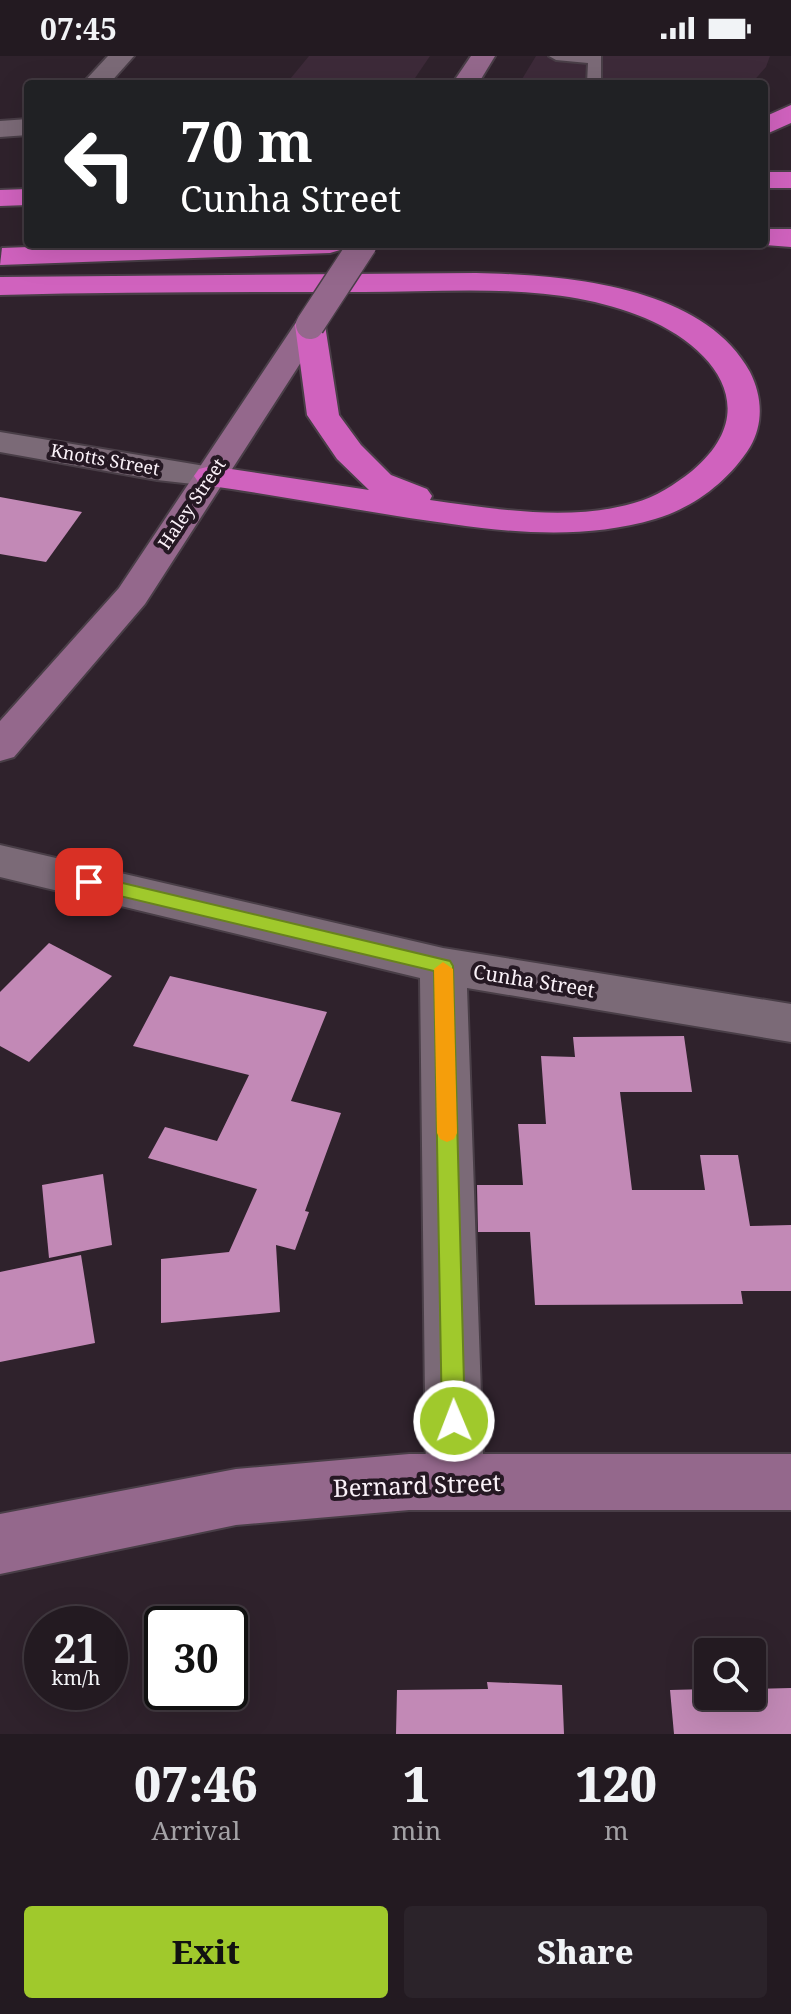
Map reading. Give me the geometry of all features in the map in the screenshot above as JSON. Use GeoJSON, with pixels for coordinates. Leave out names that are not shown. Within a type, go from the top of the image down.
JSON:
{"type":"FeatureCollection","features":[{"type":"Feature","properties":{"kind":"highway"},"geometry":{"type":"LineString","coordinates":[[768,125],[791,113]]}},
{"type":"Feature","properties":{"kind":"highway"},"geometry":{"type":"LineString","coordinates":[[768,180],[791,180]]}},
{"type":"Feature","properties":{"kind":"highway"},"geometry":{"type":"LineString","coordinates":[[0,198],[24,197]]}},
{"type":"Feature","properties":{"kind":"highway"},"geometry":{"type":"LineString","coordinates":[[768,238],[791,238]]}},
{"type":"Feature","properties":{"kind":"highway"},"geometry":{"type":"LineString","coordinates":[[0,257],[228,248]]}},
{"type":"Feature","properties":{"kind":"highway"},"geometry":{"type":"LineString","coordinates":[[0,286],[191,282],[462,283],[549,287],[599,294],[665,315],[701,336],[720,352],[738,376],[744,401],[743,425],[736,447],[712,473],[682,495],[645,511],[594,522],[482,518],[211,476]]}},
{"type":"Feature","properties":{"kind":"highway"},"geometry":{"type":"LineString","coordinates":[[310,325],[323,415],[349,452],[379,482],[482,518]]}},
{"type":"Feature","properties":{"kind":"main road"},"geometry":{"type":"LineString","coordinates":[[468,80],[483,56]]}},
{"type":"Feature","properties":{"kind":"main road","name":"Haley Street"},"geometry":{"type":"LineString","coordinates":[[0,747],[132,596],[360,248]]}},
{"type":"Feature","properties":{"kind":"main road","name":"Bernard Street"},"geometry":{"type":"LineString","coordinates":[[0,1544],[236,1497],[409,1482],[791,1482]]}},
{"type":"Feature","properties":{"kind":"street"},"geometry":{"type":"LineString","coordinates":[[99,80],[122,56]]}},
{"type":"Feature","properties":{"kind":"street"},"geometry":{"type":"LineString","coordinates":[[0,129],[24,127]]}},
{"type":"Feature","properties":{"kind":"street","name":"Knotts Street"},"geometry":{"type":"LineString","coordinates":[[0,442],[157,470],[211,476]]}},
{"type":"Feature","properties":{"kind":"street","name":"Cunha Street"},"geometry":{"type":"LineString","coordinates":[[0,861],[443,966],[791,1023]]}},
{"type":"Feature","properties":{"kind":"street"},"geometry":{"type":"LineString","coordinates":[[443,966],[455,1482]]}},
{"type":"Feature","properties":{"kind":"lane"},"geometry":{"type":"LineString","coordinates":[[556,56],[596,59],[594,80]]}},
{"type":"Feature","properties":{"kind":"shaded area"},"geometry":{"type":"Polygon","coordinates":[[[309,56],[430,56],[414,80],[289,80],[309,56]]]}},
{"type":"Feature","properties":{"kind":"shaded area"},"geometry":{"type":"Polygon","coordinates":[[[536,56],[770,56],[766,67],[755,80],[521,80],[536,56]]]}},
{"type":"Feature","properties":{"kind":"building"},"geometry":{"type":"Polygon","coordinates":[[[0,497],[82,512],[46,562],[0,554],[0,497]]]}},
{"type":"Feature","properties":{"kind":"building"},"geometry":{"type":"Polygon","coordinates":[[[49,943],[112,976],[29,1062],[0,1046],[0,992],[49,943]]]}},
{"type":"Feature","properties":{"kind":"building"},"geometry":{"type":"Polygon","coordinates":[[[170,976],[327,1012],[291,1101],[341,1113],[305,1211],[309,1212],[295,1250],[276,1245],[280,1312],[161,1323],[161,1259],[229,1252],[257,1189],[148,1158],[165,1127],[217,1141],[249,1075],[133,1046],[170,976]]]}},
{"type":"Feature","properties":{"kind":"building"},"geometry":{"type":"Polygon","coordinates":[[[684,1036],[692,1092],[620,1092],[632,1190],[705,1190],[700,1155],[738,1155],[750,1226],[791,1225],[791,1291],[741,1291],[743,1304],[535,1305],[530,1232],[478,1232],[477,1185],[523,1185],[518,1124],[546,1124],[541,1056],[575,1057],[573,1037],[684,1036]]]}},
{"type":"Feature","properties":{"kind":"building"},"geometry":{"type":"Polygon","coordinates":[[[103,1174],[112,1245],[49,1258],[42,1185],[103,1174]]]}},
{"type":"Feature","properties":{"kind":"building"},"geometry":{"type":"Polygon","coordinates":[[[81,1255],[95,1343],[0,1362],[0,1272],[81,1255]]]}},
{"type":"Feature","properties":{"kind":"building"},"geometry":{"type":"Polygon","coordinates":[[[487,1682],[562,1685],[564,1734],[396,1734],[397,1690],[488,1689],[487,1682]]]}},
{"type":"Feature","properties":{"kind":"building"},"geometry":{"type":"Polygon","coordinates":[[[791,1688],[791,1734],[674,1734],[670,1690],[694,1689],[694,1710],[766,1710],[766,1689],[791,1688]]]}},
{"type":"Feature","properties":{"kind":"slow traffic"},"geometry":{"type":"LineString","coordinates":[[443,969],[447,1133]]}},
{"type":"Feature","properties":{"kind":"route"},"geometry":{"type":"LineString","coordinates":[[89,882],[443,966],[454,1421]]}}]}
